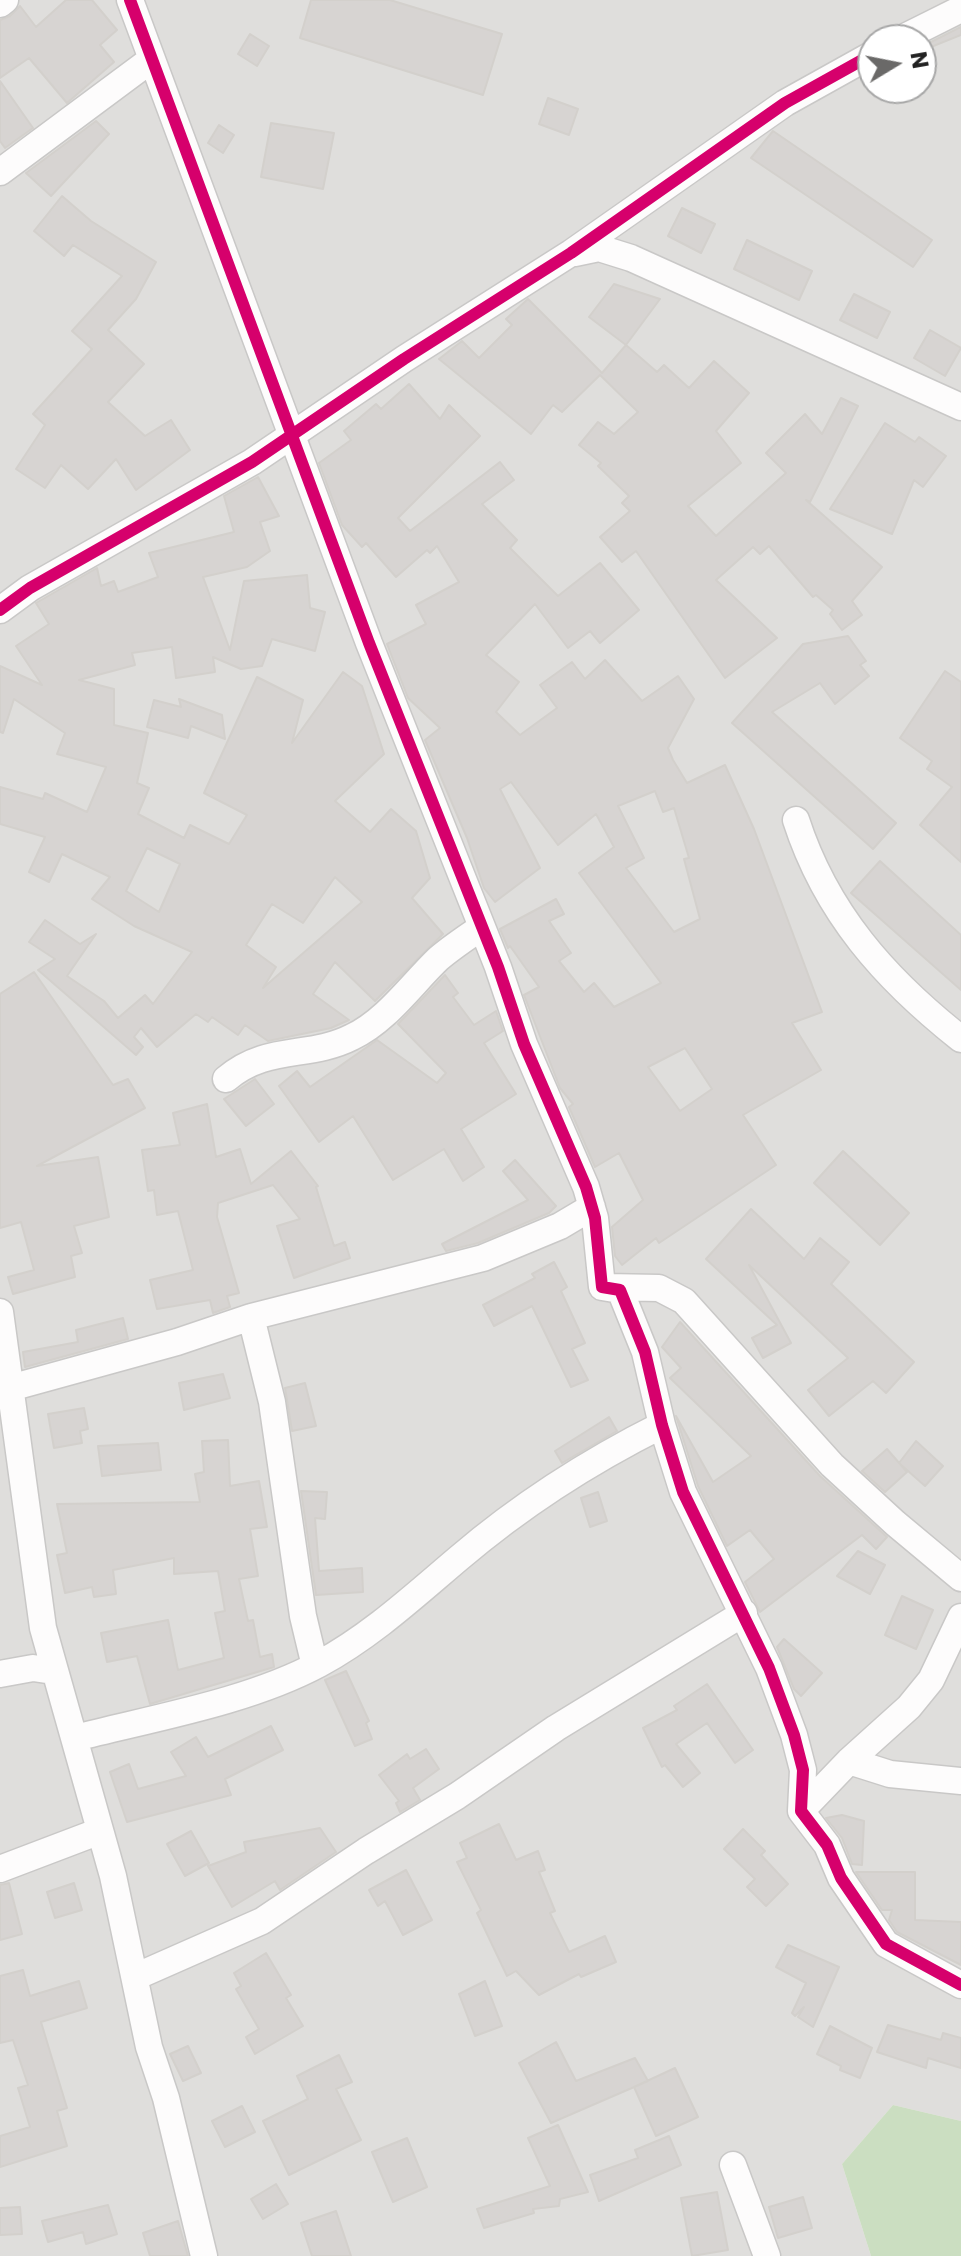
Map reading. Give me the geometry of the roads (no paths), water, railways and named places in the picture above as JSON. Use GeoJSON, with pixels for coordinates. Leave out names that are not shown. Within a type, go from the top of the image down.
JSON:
{"type":"FeatureCollection","features":[{"type":"Feature","properties":{"kind":"street"},"geometry":{"type":"LineString","coordinates":[[0,4],[5,0]]}},
{"type":"Feature","properties":{"kind":"street"},"geometry":{"type":"LineString","coordinates":[[130,0],[290,435],[482,927],[524,1044],[592,1207],[602,1287]]}},
{"type":"Feature","properties":{"kind":"street"},"geometry":{"type":"LineString","coordinates":[[931,24],[961,9]]}},
{"type":"Feature","properties":{"kind":"street"},"geometry":{"type":"LineString","coordinates":[[0,172],[152,59]]}},
{"type":"Feature","properties":{"kind":"street"},"geometry":{"type":"LineString","coordinates":[[0,610],[30,588],[252,462],[571,253],[785,103],[857,63]]}},
{"type":"Feature","properties":{"kind":"street"},"geometry":{"type":"LineString","coordinates":[[571,253],[599,248],[631,258],[961,407]]}},
{"type":"Feature","properties":{"kind":"street"},"geometry":{"type":"LineString","coordinates":[[796,820],[809,859],[845,921],[887,975],[961,1039]]}},
{"type":"Feature","properties":{"kind":"street"},"geometry":{"type":"LineString","coordinates":[[226,1079],[256,1059],[328,1046],[351,1038],[372,1025],[440,957],[482,927]]}},
{"type":"Feature","properties":{"kind":"street"},"geometry":{"type":"LineString","coordinates":[[10,1388],[177,1342],[251,1317],[483,1258],[560,1226],[592,1207]]}},
{"type":"Feature","properties":{"kind":"street"},"geometry":{"type":"LineString","coordinates":[[602,1287],[620,1290],[645,1352],[662,1425],[683,1492],[744,1613],[794,1735],[803,1770],[801,1811],[827,1845],[841,1878],[886,1944],[961,1985]]}},
{"type":"Feature","properties":{"kind":"street"},"geometry":{"type":"LineString","coordinates":[[602,1287],[659,1288],[684,1301],[832,1465],[961,1578]]}},
{"type":"Feature","properties":{"kind":"street"},"geometry":{"type":"LineString","coordinates":[[0,1312],[19,1438],[33,1568],[53,1671],[100,1831],[149,2047],[166,2098],[204,2256]]}},
{"type":"Feature","properties":{"kind":"street"},"geometry":{"type":"LineString","coordinates":[[251,1317],[272,1402],[303,1616],[315,1666]]}},
{"type":"Feature","properties":{"kind":"street"},"geometry":{"type":"LineString","coordinates":[[75,1738],[232,1696],[315,1666],[401,1610],[461,1557],[569,1476],[662,1425]]}},
{"type":"Feature","properties":{"kind":"street"},"geometry":{"type":"LineString","coordinates":[[135,1977],[262,1921],[556,1728],[744,1613]]}},
{"type":"Feature","properties":{"kind":"street"},"geometry":{"type":"LineString","coordinates":[[801,1811],[849,1761],[909,1707],[931,1680],[961,1617]]}},
{"type":"Feature","properties":{"kind":"street"},"geometry":{"type":"LineString","coordinates":[[0,1674],[33,1668],[53,1671]]}},
{"type":"Feature","properties":{"kind":"street"},"geometry":{"type":"LineString","coordinates":[[849,1761],[890,1774],[961,1781]]}},
{"type":"Feature","properties":{"kind":"street"},"geometry":{"type":"LineString","coordinates":[[0,1869],[100,1831]]}},
{"type":"Feature","properties":{"kind":"street"},"geometry":{"type":"LineString","coordinates":[[733,2165],[767,2256]]}}]}
